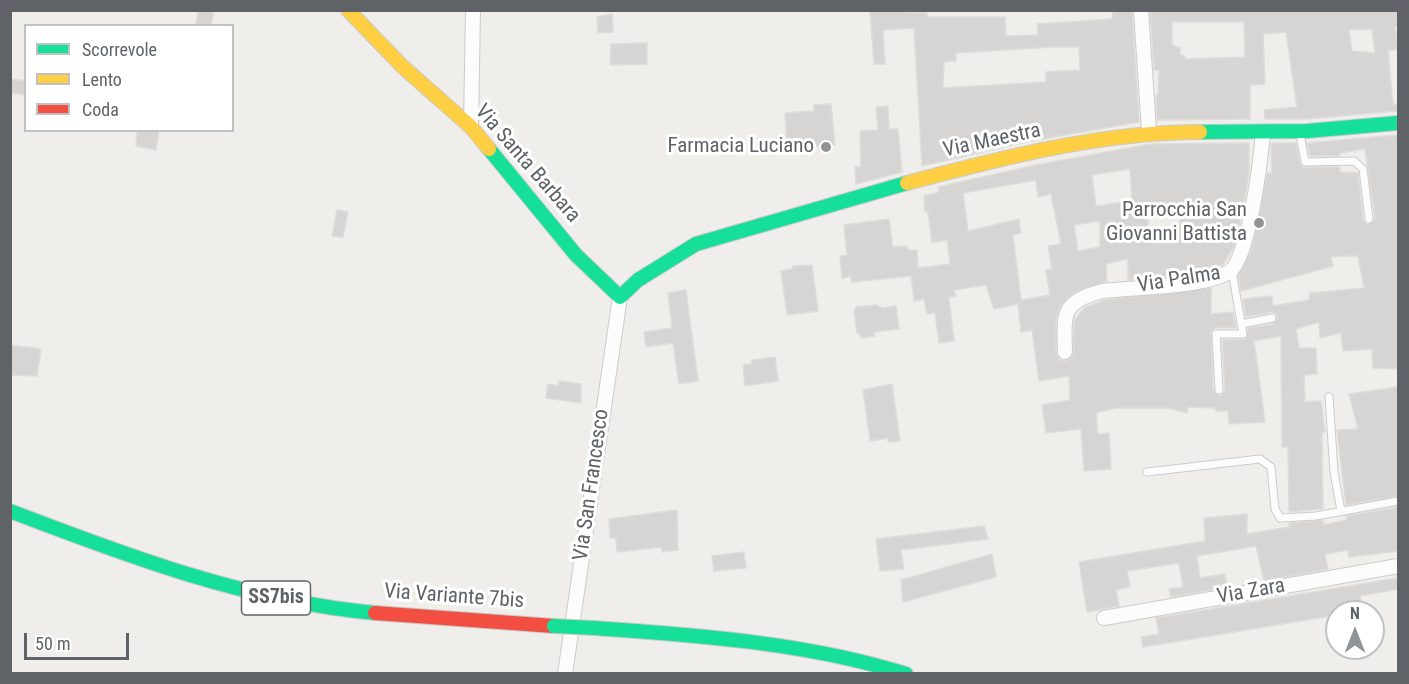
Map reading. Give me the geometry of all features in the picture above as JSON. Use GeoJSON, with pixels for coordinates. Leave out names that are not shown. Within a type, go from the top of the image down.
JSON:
{"type":"FeatureCollection","features":[{"type":"Feature","properties":{"kind":"street","name":"Via Santa Barbara"},"geometry":{"type":"LineString","coordinates":[[348,10],[403,67],[471,127],[576,255],[620,297]]}},
{"type":"Feature","properties":{"kind":"street"},"geometry":{"type":"LineString","coordinates":[[471,127],[473,10]]}},
{"type":"Feature","properties":{"kind":"street"},"geometry":{"type":"LineString","coordinates":[[1140,10],[1149,132]]}},
{"type":"Feature","properties":{"kind":"street","name":"Via Maestra"},"geometry":{"type":"LineString","coordinates":[[620,297],[638,280],[696,244],[818,207],[948,172],[1034,153],[1149,132],[1300,131],[1398,123]]}},
{"type":"Feature","properties":{"kind":"street","name":"Via Palma"},"geometry":{"type":"LineString","coordinates":[[1065,352],[1065,315],[1068,308],[1086,296],[1102,291],[1207,280],[1232,271],[1248,231],[1263,132]]}},
{"type":"Feature","properties":{"kind":"street","name":"Via San Francesco"},"geometry":{"type":"LineString","coordinates":[[565,674],[620,297]]}},
{"type":"Feature","properties":{"kind":"street","name":"Via Variante 7bis"},"geometry":{"type":"LineString","coordinates":[[10,511],[165,569],[245,592],[327,608],[706,636],[790,647],[874,662],[906,674]]}},
{"type":"Feature","properties":{"kind":"street","name":"Via Zara"},"geometry":{"type":"LineString","coordinates":[[1104,618],[1398,566]]}},
{"type":"Feature","properties":{"kind":"lane"},"geometry":{"type":"LineString","coordinates":[[1300,131],[1305,162],[1354,161],[1363,169],[1369,219]]}},
{"type":"Feature","properties":{"kind":"lane"},"geometry":{"type":"LineString","coordinates":[[1219,390],[1216,334],[1243,334],[1232,271]]}},
{"type":"Feature","properties":{"kind":"lane"},"geometry":{"type":"LineString","coordinates":[[1241,324],[1272,318]]}},
{"type":"Feature","properties":{"kind":"lane"},"geometry":{"type":"LineString","coordinates":[[1329,397],[1334,472],[1341,511]]}},
{"type":"Feature","properties":{"kind":"lane"},"geometry":{"type":"LineString","coordinates":[[1147,472],[1260,459],[1271,467],[1275,509],[1280,518],[1398,501]]}},
{"type":"Feature","properties":{"kind":"building"},"geometry":{"type":"Polygon","coordinates":[[[198,10],[214,10],[211,24],[196,24],[198,10]]]}},
{"type":"Feature","properties":{"kind":"building"},"geometry":{"type":"Polygon","coordinates":[[[870,10],[927,13],[927,17],[1005,17],[1006,36],[1038,35],[1037,24],[1112,19],[1113,10],[1132,10],[1139,122],[1031,141],[922,166],[914,28],[883,30],[885,64],[874,64],[870,10]],[[1079,47],[956,53],[956,61],[944,62],[943,88],[1046,82],[1046,72],[1080,70],[1079,47]]]}},
{"type":"Feature","properties":{"kind":"building"},"geometry":{"type":"Polygon","coordinates":[[[1150,10],[1398,10],[1398,26],[1395,26],[1398,49],[1388,51],[1393,104],[1398,104],[1398,111],[1306,119],[1265,119],[1264,110],[1297,107],[1286,32],[1263,34],[1265,84],[1250,85],[1250,119],[1157,120],[1156,95],[1158,95],[1159,70],[1154,70],[1150,10]],[[1172,22],[1172,45],[1180,48],[1180,55],[1185,56],[1185,59],[1245,57],[1244,22],[1172,22]],[[1372,29],[1349,30],[1352,51],[1375,53],[1372,29]]]}},
{"type":"Feature","properties":{"kind":"building"},"geometry":{"type":"Polygon","coordinates":[[[612,14],[613,32],[598,33],[597,17],[612,14]]]}},
{"type":"Feature","properties":{"kind":"building"},"geometry":{"type":"Polygon","coordinates":[[[647,43],[647,64],[610,65],[611,44],[647,43]]]}},
{"type":"Feature","properties":{"kind":"building"},"geometry":{"type":"Polygon","coordinates":[[[10,79],[24,81],[24,95],[10,93],[10,79]]]}},
{"type":"Feature","properties":{"kind":"building"},"geometry":{"type":"Polygon","coordinates":[[[831,104],[835,145],[832,145],[832,150],[819,150],[819,146],[787,148],[785,113],[814,111],[814,105],[831,104]]]}},
{"type":"Feature","properties":{"kind":"building"},"geometry":{"type":"Polygon","coordinates":[[[888,106],[889,129],[898,129],[902,172],[856,184],[855,167],[861,167],[860,131],[878,130],[876,107],[888,106]]]}},
{"type":"Feature","properties":{"kind":"building"},"geometry":{"type":"Polygon","coordinates":[[[137,132],[159,132],[156,150],[136,146],[137,132]]]}},
{"type":"Feature","properties":{"kind":"building"},"geometry":{"type":"Polygon","coordinates":[[[1398,135],[1398,369],[1373,368],[1372,349],[1343,351],[1341,333],[1320,338],[1319,322],[1296,329],[1299,348],[1316,348],[1317,374],[1304,375],[1305,402],[1321,401],[1325,432],[1322,432],[1323,509],[1289,512],[1288,447],[1282,447],[1281,336],[1254,341],[1265,422],[1229,424],[1228,411],[1216,411],[1216,408],[1188,407],[1187,413],[1168,408],[1116,408],[1096,413],[1098,434],[1109,433],[1111,469],[1084,471],[1081,429],[1046,433],[1042,405],[1070,400],[1069,376],[1039,381],[1032,330],[1021,332],[1018,304],[994,309],[986,285],[954,290],[956,296],[949,297],[954,341],[939,343],[935,313],[927,314],[924,299],[914,301],[911,276],[852,282],[851,276],[842,278],[840,256],[847,255],[844,225],[889,219],[893,247],[907,246],[908,250],[917,250],[918,268],[950,264],[947,240],[932,243],[928,212],[925,212],[924,196],[939,192],[938,187],[1036,165],[1150,144],[1249,143],[1249,171],[1244,205],[1234,246],[1223,265],[1185,275],[1128,280],[1128,259],[1106,264],[1107,281],[1073,293],[1060,306],[1056,318],[1056,353],[1060,360],[1066,361],[1073,356],[1074,321],[1084,308],[1104,300],[1211,288],[1211,314],[1233,312],[1236,328],[1215,328],[1211,332],[1213,390],[1220,396],[1225,390],[1222,340],[1245,339],[1248,328],[1273,324],[1277,319],[1276,314],[1272,312],[1246,317],[1243,299],[1272,296],[1273,306],[1309,300],[1310,293],[1364,288],[1358,256],[1343,256],[1331,257],[1333,266],[1241,291],[1238,275],[1251,251],[1267,173],[1272,173],[1271,143],[1296,143],[1300,164],[1303,167],[1340,167],[1340,172],[1358,173],[1363,220],[1369,225],[1375,218],[1365,149],[1340,153],[1340,156],[1310,156],[1307,143],[1398,135]],[[1130,169],[1092,175],[1096,206],[1132,201],[1130,169]],[[1036,180],[963,193],[968,231],[1019,219],[1021,233],[1013,235],[1021,300],[1050,295],[1046,270],[1052,269],[1048,246],[1061,244],[1051,194],[1038,197],[1036,180]],[[1148,203],[1148,232],[1178,235],[1182,207],[1148,203]],[[1100,221],[1074,225],[1078,251],[1100,247],[1100,221]]]}},
{"type":"Feature","properties":{"kind":"building"},"geometry":{"type":"Polygon","coordinates":[[[337,210],[348,212],[343,237],[332,236],[337,210]]]}},
{"type":"Feature","properties":{"kind":"building"},"geometry":{"type":"Polygon","coordinates":[[[812,265],[818,311],[787,315],[781,271],[792,269],[793,266],[812,265]]]}},
{"type":"Feature","properties":{"kind":"building"},"geometry":{"type":"Polygon","coordinates":[[[686,290],[698,381],[679,384],[673,343],[646,347],[644,332],[672,328],[668,293],[686,290]]]}},
{"type":"Feature","properties":{"kind":"building"},"geometry":{"type":"Polygon","coordinates":[[[876,305],[883,308],[896,306],[899,329],[874,332],[875,336],[861,338],[857,333],[854,312],[856,307],[876,305]]]}},
{"type":"Feature","properties":{"kind":"building"},"geometry":{"type":"Polygon","coordinates":[[[10,345],[41,349],[37,376],[10,375],[10,345]]]}},
{"type":"Feature","properties":{"kind":"building"},"geometry":{"type":"Polygon","coordinates":[[[775,357],[778,381],[745,386],[743,365],[752,364],[752,360],[775,357]]]}},
{"type":"Feature","properties":{"kind":"building"},"geometry":{"type":"Polygon","coordinates":[[[559,381],[581,384],[581,403],[546,398],[548,384],[558,386],[559,381]]]}},
{"type":"Feature","properties":{"kind":"building"},"geometry":{"type":"Polygon","coordinates":[[[892,384],[900,441],[888,442],[888,438],[870,441],[863,390],[892,384]]]}},
{"type":"Feature","properties":{"kind":"building"},"geometry":{"type":"Polygon","coordinates":[[[1398,387],[1398,496],[1346,505],[1337,430],[1358,429],[1349,394],[1398,387]]]}},
{"type":"Feature","properties":{"kind":"building"},"geometry":{"type":"Polygon","coordinates":[[[1398,507],[1398,551],[1349,557],[1348,550],[1325,554],[1328,569],[1264,581],[1256,546],[1197,556],[1200,578],[1225,574],[1227,587],[1171,597],[1169,589],[1183,587],[1179,563],[1127,571],[1130,587],[1116,590],[1119,606],[1087,612],[1079,562],[1205,541],[1204,518],[1247,514],[1247,534],[1289,527],[1289,523],[1323,520],[1323,525],[1347,520],[1346,516],[1398,507]]]}},
{"type":"Feature","properties":{"kind":"building"},"geometry":{"type":"Polygon","coordinates":[[[677,510],[678,550],[662,552],[661,547],[617,552],[616,538],[610,538],[609,519],[677,510]]]}},
{"type":"Feature","properties":{"kind":"building"},"geometry":{"type":"Polygon","coordinates":[[[984,526],[988,539],[901,550],[904,569],[880,571],[876,539],[984,526]]]}},
{"type":"Feature","properties":{"kind":"building"},"geometry":{"type":"Polygon","coordinates":[[[744,552],[746,568],[714,571],[712,556],[744,552]]]}},
{"type":"Feature","properties":{"kind":"building"},"geometry":{"type":"Polygon","coordinates":[[[992,554],[996,577],[903,602],[901,580],[992,554]]]}},
{"type":"Feature","properties":{"kind":"building"},"geometry":{"type":"Polygon","coordinates":[[[1398,578],[1398,589],[1360,596],[1361,600],[1325,600],[1325,617],[1143,647],[1141,637],[1159,634],[1156,618],[1398,578]]]}},
{"type":"Feature","properties":{"kind":"traffic: fast"},"geometry":{"type":"LineString","coordinates":[[1200,132],[1307,131],[1398,123]]}},
{"type":"Feature","properties":{"kind":"traffic: fast"},"geometry":{"type":"LineString","coordinates":[[489,149],[576,255],[620,297],[638,280],[696,244],[907,183]]}},
{"type":"Feature","properties":{"kind":"traffic: fast"},"geometry":{"type":"LineString","coordinates":[[10,511],[100,545],[235,588],[327,607],[375,613]]}},
{"type":"Feature","properties":{"kind":"traffic: fast"},"geometry":{"type":"LineString","coordinates":[[554,626],[594,628]]}},
{"type":"Feature","properties":{"kind":"traffic: fast"},"geometry":{"type":"LineString","coordinates":[[594,628],[790,647],[868,663],[906,674]]}},
{"type":"Feature","properties":{"kind":"traffic: slow"},"geometry":{"type":"LineString","coordinates":[[348,10],[403,67],[471,127],[489,149]]}},
{"type":"Feature","properties":{"kind":"traffic: slow"},"geometry":{"type":"LineString","coordinates":[[907,183],[1052,148],[1126,136],[1200,132]]}},
{"type":"Feature","properties":{"kind":"traffic: jam"},"geometry":{"type":"LineString","coordinates":[[375,613],[554,626]]}},
{"type":"Feature","properties":{"kind":"place","name":"Farmacia Luciano"},"geometry":{"type":"Point","coordinates":[826,147]}},
{"type":"Feature","properties":{"kind":"place","name":"Parrocchia San Giovanni Battista"},"geometry":{"type":"Point","coordinates":[1259,223]}}]}
